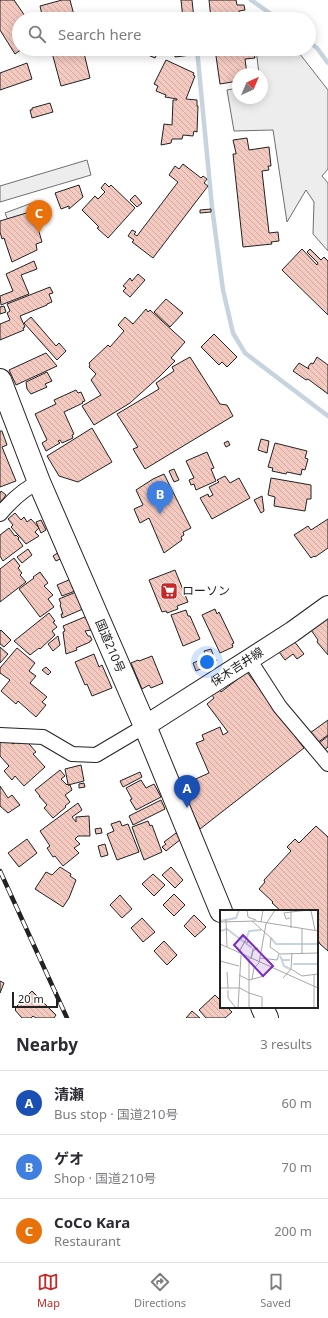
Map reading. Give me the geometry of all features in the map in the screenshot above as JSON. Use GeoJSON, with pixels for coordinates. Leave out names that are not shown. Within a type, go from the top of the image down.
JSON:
{"type":"FeatureCollection","features":[{"type":"Feature","properties":{"kind":"highway","name":"国道210号"},"geometry":{"type":"LineString","coordinates":[[0,380],[40,482],[145,726],[222,910]]}},
{"type":"Feature","properties":{"kind":"highway"},"geometry":{"type":"LineString","coordinates":[[262,1008],[267,1018]]}},
{"type":"Feature","properties":{"kind":"main road","name":"保木吉井線"},"geometry":{"type":"LineString","coordinates":[[145,726],[328,606]]}},
{"type":"Feature","properties":{"kind":"street"},"geometry":{"type":"LineString","coordinates":[[0,514],[12,500],[32,485],[40,482]]}},
{"type":"Feature","properties":{"kind":"street"},"geometry":{"type":"LineString","coordinates":[[249,659],[280,708],[328,764]]}},
{"type":"Feature","properties":{"kind":"street"},"geometry":{"type":"LineString","coordinates":[[0,734],[43,737],[72,754],[96,755],[145,726]]}},
{"type":"Feature","properties":{"kind":"shaded area"},"geometry":{"type":"Polygon","coordinates":[[[257,56],[301,56],[328,90],[328,169],[322,176],[328,183],[328,251],[313,234],[314,202],[306,190],[287,222],[273,130],[234,131],[227,90],[232,89],[232,104],[268,104],[268,68],[258,68],[257,56]]]}},
{"type":"Feature","properties":{"kind":"shaded area"},"geometry":{"type":"Polygon","coordinates":[[[87,160],[91,175],[0,202],[0,186],[87,160]]]}},
{"type":"Feature","properties":{"kind":"shaded area"},"geometry":{"type":"Polygon","coordinates":[[[32,203],[36,216],[10,225],[5,213],[32,203]]]}},
{"type":"Feature","properties":{"kind":"building"},"geometry":{"type":"Polygon","coordinates":[[[0,0],[14,0],[22,12],[12,12],[12,49],[0,30],[0,0]]]}},
{"type":"Feature","properties":{"kind":"building"},"geometry":{"type":"Polygon","coordinates":[[[62,0],[70,0],[73,12],[41,12],[40,6],[62,0]]]}},
{"type":"Feature","properties":{"kind":"building"},"geometry":{"type":"Polygon","coordinates":[[[181,0],[192,0],[193,12],[182,12],[181,0]]]}},
{"type":"Feature","properties":{"kind":"building"},"geometry":{"type":"Polygon","coordinates":[[[209,0],[236,0],[237,5],[244,5],[245,10],[239,12],[210,12],[209,0]]]}},
{"type":"Feature","properties":{"kind":"building"},"geometry":{"type":"Polygon","coordinates":[[[53,56],[85,56],[90,78],[61,86],[53,56]]]}},
{"type":"Feature","properties":{"kind":"building"},"geometry":{"type":"Polygon","coordinates":[[[216,56],[255,56],[255,58],[245,59],[246,68],[232,68],[232,82],[220,84],[216,56]]]}},
{"type":"Feature","properties":{"kind":"building"},"geometry":{"type":"Polygon","coordinates":[[[166,60],[194,73],[193,75],[195,76],[186,99],[197,100],[197,132],[194,131],[193,136],[183,135],[182,139],[172,139],[171,143],[161,145],[164,124],[172,125],[173,100],[177,100],[165,97],[166,95],[156,91],[158,86],[154,84],[166,60]]]}},
{"type":"Feature","properties":{"kind":"building"},"geometry":{"type":"Polygon","coordinates":[[[27,63],[32,79],[0,90],[0,73],[27,63]]]}},
{"type":"Feature","properties":{"kind":"building"},"geometry":{"type":"Polygon","coordinates":[[[50,103],[53,112],[32,118],[30,110],[32,110],[32,108],[50,103]]]}},
{"type":"Feature","properties":{"kind":"building"},"geometry":{"type":"Polygon","coordinates":[[[247,138],[249,150],[269,147],[271,166],[268,166],[269,170],[262,171],[269,233],[278,232],[279,241],[271,242],[272,244],[243,247],[233,154],[236,153],[233,140],[247,138]]]}},
{"type":"Feature","properties":{"kind":"building"},"geometry":{"type":"Polygon","coordinates":[[[183,164],[201,178],[203,176],[207,179],[204,183],[208,186],[153,258],[132,242],[134,240],[128,236],[132,230],[136,232],[134,234],[137,236],[178,182],[169,175],[175,166],[179,169],[183,164]]]}},
{"type":"Feature","properties":{"kind":"building"},"geometry":{"type":"Polygon","coordinates":[[[105,183],[109,187],[111,185],[135,208],[108,238],[97,228],[99,227],[82,210],[95,196],[98,199],[105,192],[101,188],[105,183]]]}},
{"type":"Feature","properties":{"kind":"building"},"geometry":{"type":"Polygon","coordinates":[[[79,185],[83,197],[69,209],[69,206],[61,209],[55,193],[79,185]]]}},
{"type":"Feature","properties":{"kind":"building"},"geometry":{"type":"Polygon","coordinates":[[[135,195],[142,203],[137,207],[130,200],[135,195]]]}},
{"type":"Feature","properties":{"kind":"building"},"geometry":{"type":"Polygon","coordinates":[[[211,209],[211,212],[200,213],[200,210],[211,209]]]}},
{"type":"Feature","properties":{"kind":"building"},"geometry":{"type":"Polygon","coordinates":[[[33,211],[42,242],[36,244],[37,250],[12,262],[4,238],[2,239],[0,232],[0,221],[33,211]]]}},
{"type":"Feature","properties":{"kind":"building"},"geometry":{"type":"Polygon","coordinates":[[[302,249],[317,265],[318,263],[307,252],[310,249],[321,260],[324,257],[328,261],[328,315],[282,270],[302,249]]]}},
{"type":"Feature","properties":{"kind":"building"},"geometry":{"type":"Polygon","coordinates":[[[34,261],[37,269],[21,275],[29,294],[1,305],[0,296],[13,291],[6,274],[34,261]]]}},
{"type":"Feature","properties":{"kind":"building"},"geometry":{"type":"Polygon","coordinates":[[[138,274],[145,280],[130,297],[123,291],[126,288],[123,286],[130,278],[132,281],[138,274]]]}},
{"type":"Feature","properties":{"kind":"building"},"geometry":{"type":"Polygon","coordinates":[[[50,287],[53,293],[49,294],[52,302],[20,316],[25,327],[23,328],[24,330],[0,340],[0,324],[10,320],[7,313],[10,311],[7,304],[50,287]]]}},
{"type":"Feature","properties":{"kind":"building"},"geometry":{"type":"Polygon","coordinates":[[[166,299],[183,313],[170,327],[154,312],[166,299]]]}},
{"type":"Feature","properties":{"kind":"building"},"geometry":{"type":"Polygon","coordinates":[[[4,306],[6,312],[0,314],[0,307],[4,306]]]}},
{"type":"Feature","properties":{"kind":"building"},"geometry":{"type":"Polygon","coordinates":[[[146,309],[148,312],[150,310],[185,342],[171,358],[175,361],[160,376],[130,403],[94,425],[82,406],[101,395],[91,380],[96,374],[89,367],[89,363],[108,345],[110,347],[124,331],[118,325],[125,317],[133,324],[146,309]]]}},
{"type":"Feature","properties":{"kind":"building"},"geometry":{"type":"Polygon","coordinates":[[[31,317],[56,346],[59,343],[66,351],[57,360],[24,323],[31,317]]]}},
{"type":"Feature","properties":{"kind":"building"},"geometry":{"type":"Polygon","coordinates":[[[214,334],[237,357],[227,367],[222,362],[219,365],[201,347],[214,334]]]}},
{"type":"Feature","properties":{"kind":"building"},"geometry":{"type":"Polygon","coordinates":[[[46,353],[57,366],[16,385],[9,370],[46,353]]]}},
{"type":"Feature","properties":{"kind":"building"},"geometry":{"type":"Polygon","coordinates":[[[190,357],[220,404],[227,405],[233,416],[145,469],[133,449],[138,447],[117,414],[159,389],[156,383],[174,371],[172,367],[190,357]]]}},
{"type":"Feature","properties":{"kind":"building"},"geometry":{"type":"Polygon","coordinates":[[[317,357],[328,365],[328,394],[308,379],[306,380],[293,371],[299,363],[309,369],[308,367],[311,363],[313,364],[317,357]]]}},
{"type":"Feature","properties":{"kind":"building"},"geometry":{"type":"Polygon","coordinates":[[[47,372],[52,381],[45,384],[47,387],[31,394],[27,389],[26,382],[47,372]]]}},
{"type":"Feature","properties":{"kind":"building"},"geometry":{"type":"Polygon","coordinates":[[[76,390],[78,393],[81,392],[85,401],[64,412],[74,434],[72,435],[73,438],[62,443],[60,440],[58,441],[60,443],[46,451],[42,443],[47,440],[35,414],[56,404],[54,400],[76,390]]]}},
{"type":"Feature","properties":{"kind":"building"},"geometry":{"type":"Polygon","coordinates":[[[92,428],[112,462],[78,482],[59,476],[47,456],[92,428]]]}},
{"type":"Feature","properties":{"kind":"building"},"geometry":{"type":"Polygon","coordinates":[[[0,431],[2,431],[7,445],[2,447],[16,481],[0,487],[0,431]]]}},
{"type":"Feature","properties":{"kind":"building"},"geometry":{"type":"Polygon","coordinates":[[[261,439],[269,441],[267,453],[258,450],[261,439]]]}},
{"type":"Feature","properties":{"kind":"building"},"geometry":{"type":"Polygon","coordinates":[[[228,441],[230,445],[226,447],[224,443],[228,441]]]}},
{"type":"Feature","properties":{"kind":"building"},"geometry":{"type":"Polygon","coordinates":[[[275,443],[307,451],[305,458],[308,459],[305,470],[302,469],[301,475],[272,471],[273,468],[268,467],[275,443]]]}},
{"type":"Feature","properties":{"kind":"building"},"geometry":{"type":"Polygon","coordinates":[[[207,452],[214,468],[211,469],[216,481],[196,490],[194,484],[191,485],[189,480],[194,478],[186,461],[207,452]]]}},
{"type":"Feature","properties":{"kind":"building"},"geometry":{"type":"Polygon","coordinates":[[[174,469],[179,480],[174,482],[169,471],[174,469]]]}},
{"type":"Feature","properties":{"kind":"building"},"geometry":{"type":"Polygon","coordinates":[[[164,474],[191,528],[183,532],[184,535],[181,537],[182,540],[164,553],[149,518],[140,523],[134,509],[143,505],[136,490],[164,474]]]}},
{"type":"Feature","properties":{"kind":"building"},"geometry":{"type":"Polygon","coordinates":[[[225,476],[230,483],[239,478],[250,498],[212,519],[200,498],[208,494],[209,497],[213,495],[209,487],[219,482],[217,480],[225,476]]]}},
{"type":"Feature","properties":{"kind":"building"},"geometry":{"type":"Polygon","coordinates":[[[271,478],[311,485],[311,499],[307,499],[305,511],[274,506],[275,497],[268,495],[271,478]]]}},
{"type":"Feature","properties":{"kind":"building"},"geometry":{"type":"Polygon","coordinates":[[[1,491],[6,495],[0,503],[0,493],[1,491]]]}},
{"type":"Feature","properties":{"kind":"building"},"geometry":{"type":"Polygon","coordinates":[[[262,496],[264,511],[261,513],[254,500],[262,496]]]}},
{"type":"Feature","properties":{"kind":"building"},"geometry":{"type":"Polygon","coordinates":[[[15,513],[21,520],[24,517],[27,522],[31,519],[39,528],[35,532],[39,536],[26,544],[11,527],[13,525],[8,519],[15,513]]]}},
{"type":"Feature","properties":{"kind":"building"},"geometry":{"type":"Polygon","coordinates":[[[328,519],[328,548],[311,558],[294,535],[308,526],[311,530],[328,519]]]}},
{"type":"Feature","properties":{"kind":"building"},"geometry":{"type":"Polygon","coordinates":[[[41,520],[46,530],[41,533],[36,522],[41,520]]]}},
{"type":"Feature","properties":{"kind":"building"},"geometry":{"type":"Polygon","coordinates":[[[9,528],[15,536],[16,535],[19,538],[18,539],[23,546],[3,561],[0,556],[0,535],[9,528]]]}},
{"type":"Feature","properties":{"kind":"building"},"geometry":{"type":"Polygon","coordinates":[[[28,549],[32,555],[22,563],[17,557],[28,549]]]}},
{"type":"Feature","properties":{"kind":"building"},"geometry":{"type":"Polygon","coordinates":[[[59,552],[62,558],[56,561],[53,556],[59,552]]]}},
{"type":"Feature","properties":{"kind":"building"},"geometry":{"type":"Polygon","coordinates":[[[14,558],[20,566],[18,568],[22,573],[20,575],[26,582],[0,602],[0,569],[14,558]]]}},
{"type":"Feature","properties":{"kind":"building","name":"ローソン"},"geometry":{"type":"Polygon","coordinates":[[[175,570],[188,602],[177,606],[178,609],[167,613],[166,611],[162,612],[149,580],[175,570]]]}},
{"type":"Feature","properties":{"kind":"building"},"geometry":{"type":"Polygon","coordinates":[[[40,572],[48,583],[44,586],[53,595],[48,599],[54,607],[40,617],[19,589],[40,572]]]}},
{"type":"Feature","properties":{"kind":"building"},"geometry":{"type":"Polygon","coordinates":[[[71,579],[75,591],[62,596],[57,585],[71,579]]]}},
{"type":"Feature","properties":{"kind":"building"},"geometry":{"type":"Polygon","coordinates":[[[76,592],[83,609],[62,618],[61,614],[63,614],[59,599],[76,592]]]}},
{"type":"Feature","properties":{"kind":"building"},"geometry":{"type":"Polygon","coordinates":[[[215,609],[217,614],[219,612],[234,643],[232,644],[233,647],[220,653],[202,615],[215,609]]]}},
{"type":"Feature","properties":{"kind":"building"},"geometry":{"type":"Polygon","coordinates":[[[186,610],[200,639],[183,646],[171,615],[186,610]]]}},
{"type":"Feature","properties":{"kind":"building"},"geometry":{"type":"Polygon","coordinates":[[[49,613],[55,621],[53,622],[57,627],[52,631],[55,635],[40,649],[39,648],[30,655],[14,641],[49,613]]]}},
{"type":"Feature","properties":{"kind":"building"},"geometry":{"type":"Polygon","coordinates":[[[87,616],[91,630],[85,631],[92,640],[76,648],[77,650],[66,654],[63,632],[65,631],[63,626],[87,616]]]}},
{"type":"Feature","properties":{"kind":"building"},"geometry":{"type":"Polygon","coordinates":[[[328,617],[328,655],[317,642],[318,640],[311,630],[328,617]]]}},
{"type":"Feature","properties":{"kind":"building"},"geometry":{"type":"Polygon","coordinates":[[[1,630],[11,640],[4,647],[0,644],[1,630]]]}},
{"type":"Feature","properties":{"kind":"building"},"geometry":{"type":"Polygon","coordinates":[[[58,636],[60,645],[53,651],[48,644],[58,636]]]}},
{"type":"Feature","properties":{"kind":"building"},"geometry":{"type":"Polygon","coordinates":[[[294,641],[304,654],[297,659],[293,654],[285,660],[279,652],[294,641]]]}},
{"type":"Feature","properties":{"kind":"building"},"geometry":{"type":"Polygon","coordinates":[[[0,647],[8,654],[0,663],[0,647]]]}},
{"type":"Feature","properties":{"kind":"building"},"geometry":{"type":"Polygon","coordinates":[[[17,648],[35,663],[29,671],[36,676],[30,683],[47,697],[42,702],[46,705],[36,717],[18,701],[16,704],[1,691],[10,680],[0,673],[0,668],[17,648]]]}},
{"type":"Feature","properties":{"kind":"building"},"geometry":{"type":"Polygon","coordinates":[[[211,649],[214,657],[207,659],[204,651],[211,649]]]}},
{"type":"Feature","properties":{"kind":"building"},"geometry":{"type":"Polygon","coordinates":[[[94,654],[99,667],[102,665],[112,688],[92,696],[87,684],[85,685],[75,662],[94,654]]]}},
{"type":"Feature","properties":{"kind":"building"},"geometry":{"type":"Polygon","coordinates":[[[152,656],[163,683],[151,688],[149,685],[142,689],[131,663],[152,656]]]}},
{"type":"Feature","properties":{"kind":"building"},"geometry":{"type":"Polygon","coordinates":[[[215,658],[217,661],[212,663],[210,660],[215,658]]]}},
{"type":"Feature","properties":{"kind":"building"},"geometry":{"type":"Polygon","coordinates":[[[200,660],[201,663],[205,661],[207,666],[196,671],[193,663],[200,660]]]}},
{"type":"Feature","properties":{"kind":"building"},"geometry":{"type":"Polygon","coordinates":[[[46,667],[51,672],[48,675],[42,670],[46,667]]]}},
{"type":"Feature","properties":{"kind":"building"},"geometry":{"type":"Polygon","coordinates":[[[247,672],[304,748],[200,829],[180,786],[209,773],[196,743],[204,740],[202,735],[220,727],[223,735],[228,732],[207,704],[214,698],[212,695],[219,689],[221,692],[247,672]]]}},
{"type":"Feature","properties":{"kind":"building"},"geometry":{"type":"Polygon","coordinates":[[[328,720],[328,735],[317,743],[310,733],[328,720]]]}},
{"type":"Feature","properties":{"kind":"building"},"geometry":{"type":"Polygon","coordinates":[[[5,735],[13,744],[23,737],[36,752],[33,754],[45,767],[24,786],[15,776],[12,780],[4,771],[9,766],[0,756],[0,736],[5,735]]]}},
{"type":"Feature","properties":{"kind":"building"},"geometry":{"type":"Polygon","coordinates":[[[328,736],[328,747],[324,750],[319,743],[328,736]]]}},
{"type":"Feature","properties":{"kind":"building"},"geometry":{"type":"Polygon","coordinates":[[[81,765],[84,781],[68,785],[70,785],[72,790],[65,795],[70,802],[53,818],[44,808],[47,805],[35,790],[60,770],[65,776],[61,779],[67,785],[65,769],[81,765]]]}},
{"type":"Feature","properties":{"kind":"building"},"geometry":{"type":"Polygon","coordinates":[[[140,772],[142,777],[123,787],[120,781],[140,772]]]}},
{"type":"Feature","properties":{"kind":"building"},"geometry":{"type":"Polygon","coordinates":[[[141,780],[146,788],[154,784],[161,797],[136,810],[130,800],[132,799],[126,788],[141,780]]]}},
{"type":"Feature","properties":{"kind":"building"},"geometry":{"type":"Polygon","coordinates":[[[84,783],[85,787],[79,788],[79,784],[84,783]]]}},
{"type":"Feature","properties":{"kind":"building"},"geometry":{"type":"Polygon","coordinates":[[[0,786],[8,798],[12,795],[20,805],[8,813],[0,806],[0,786]]]}},
{"type":"Feature","properties":{"kind":"building"},"geometry":{"type":"Polygon","coordinates":[[[161,800],[165,809],[133,825],[129,816],[161,800]]]}},
{"type":"Feature","properties":{"kind":"building"},"geometry":{"type":"Polygon","coordinates":[[[78,803],[82,810],[72,817],[76,822],[76,817],[89,816],[90,836],[78,836],[75,839],[80,844],[74,848],[79,853],[63,866],[55,856],[53,857],[47,848],[50,846],[40,831],[78,803]]]}},
{"type":"Feature","properties":{"kind":"building"},"geometry":{"type":"Polygon","coordinates":[[[120,821],[122,826],[128,824],[139,852],[117,860],[107,834],[114,831],[111,824],[120,821]]]}},
{"type":"Feature","properties":{"kind":"building"},"geometry":{"type":"Polygon","coordinates":[[[148,821],[150,826],[152,825],[162,852],[144,860],[132,827],[148,821]]]}},
{"type":"Feature","properties":{"kind":"building"},"geometry":{"type":"Polygon","coordinates":[[[316,826],[328,837],[328,951],[320,944],[318,940],[318,910],[280,910],[259,889],[265,882],[264,880],[291,851],[287,847],[295,839],[299,843],[316,826]]]}},
{"type":"Feature","properties":{"kind":"building"},"geometry":{"type":"Polygon","coordinates":[[[101,828],[102,833],[96,834],[95,829],[101,828]]]}},
{"type":"Feature","properties":{"kind":"building"},"geometry":{"type":"Polygon","coordinates":[[[176,833],[181,839],[166,851],[162,847],[166,844],[164,842],[176,833]]]}},
{"type":"Feature","properties":{"kind":"building"},"geometry":{"type":"Polygon","coordinates":[[[27,839],[37,853],[19,867],[8,853],[27,839]]]}},
{"type":"Feature","properties":{"kind":"building"},"geometry":{"type":"Polygon","coordinates":[[[105,844],[108,855],[101,857],[98,846],[105,844]]]}},
{"type":"Feature","properties":{"kind":"building"},"geometry":{"type":"Polygon","coordinates":[[[60,867],[71,874],[70,876],[76,880],[69,898],[63,907],[35,889],[46,872],[52,875],[60,867]]]}},
{"type":"Feature","properties":{"kind":"building"},"geometry":{"type":"Polygon","coordinates":[[[171,867],[183,880],[175,888],[162,875],[171,867]]]}},
{"type":"Feature","properties":{"kind":"building"},"geometry":{"type":"Polygon","coordinates":[[[153,874],[165,885],[154,896],[142,884],[153,874]]]}},
{"type":"Feature","properties":{"kind":"building"},"geometry":{"type":"Polygon","coordinates":[[[174,894],[185,905],[174,916],[163,905],[174,894]]]}},
{"type":"Feature","properties":{"kind":"building"},"geometry":{"type":"Polygon","coordinates":[[[120,895],[132,909],[122,918],[110,905],[120,895]]]}},
{"type":"Feature","properties":{"kind":"building"},"geometry":{"type":"Polygon","coordinates":[[[194,915],[206,927],[195,937],[184,926],[194,915]]]}},
{"type":"Feature","properties":{"kind":"building"},"geometry":{"type":"Polygon","coordinates":[[[142,918],[155,932],[143,942],[131,928],[142,918]]]}},
{"type":"Feature","properties":{"kind":"building"},"geometry":{"type":"Polygon","coordinates":[[[164,941],[177,955],[167,965],[154,951],[164,941]]]}},
{"type":"Feature","properties":{"kind":"building"},"geometry":{"type":"Polygon","coordinates":[[[0,981],[4,983],[0,993],[0,981]]]}},
{"type":"Feature","properties":{"kind":"building"},"geometry":{"type":"Polygon","coordinates":[[[32,991],[56,1015],[54,1018],[36,1018],[33,1016],[31,1018],[22,1018],[15,1010],[15,1008],[32,991]]]}},
{"type":"Feature","properties":{"kind":"building"},"geometry":{"type":"Polygon","coordinates":[[[215,995],[220,1000],[220,1008],[228,1008],[232,1012],[225,1018],[206,1018],[199,1010],[215,995]]]}},
{"type":"Feature","properties":{"kind":"building"},"geometry":{"type":"Polygon","coordinates":[[[192,1011],[200,1018],[186,1018],[192,1011]]]}},
{"type":"Feature","properties":{"kind":"waterway"},"geometry":{"type":"LineString","coordinates":[[251,0],[268,12]]}},
{"type":"Feature","properties":{"kind":"waterway"},"geometry":{"type":"LineString","coordinates":[[316,47],[328,63]]}},
{"type":"Feature","properties":{"kind":"waterway"},"geometry":{"type":"LineString","coordinates":[[198,56],[212,207],[223,290],[233,333],[245,353],[328,416]]}},
{"type":"Feature","properties":{"kind":"railway"},"geometry":{"type":"LineString","coordinates":[[0,871],[67,1018]]}},
{"type":"Feature","properties":{"kind":"place","name":"CoCo Kara"},"geometry":{"type":"Point","coordinates":[39,233]}},
{"type":"Feature","properties":{"kind":"place","name":"ゲオ"},"geometry":{"type":"Point","coordinates":[160,514]}},
{"type":"Feature","properties":{"kind":"place","name":"ローソン"},"geometry":{"type":"Point","coordinates":[169,591]}},
{"type":"Feature","properties":{"kind":"place","name":"清瀬"},"geometry":{"type":"Point","coordinates":[187,808]}}]}
